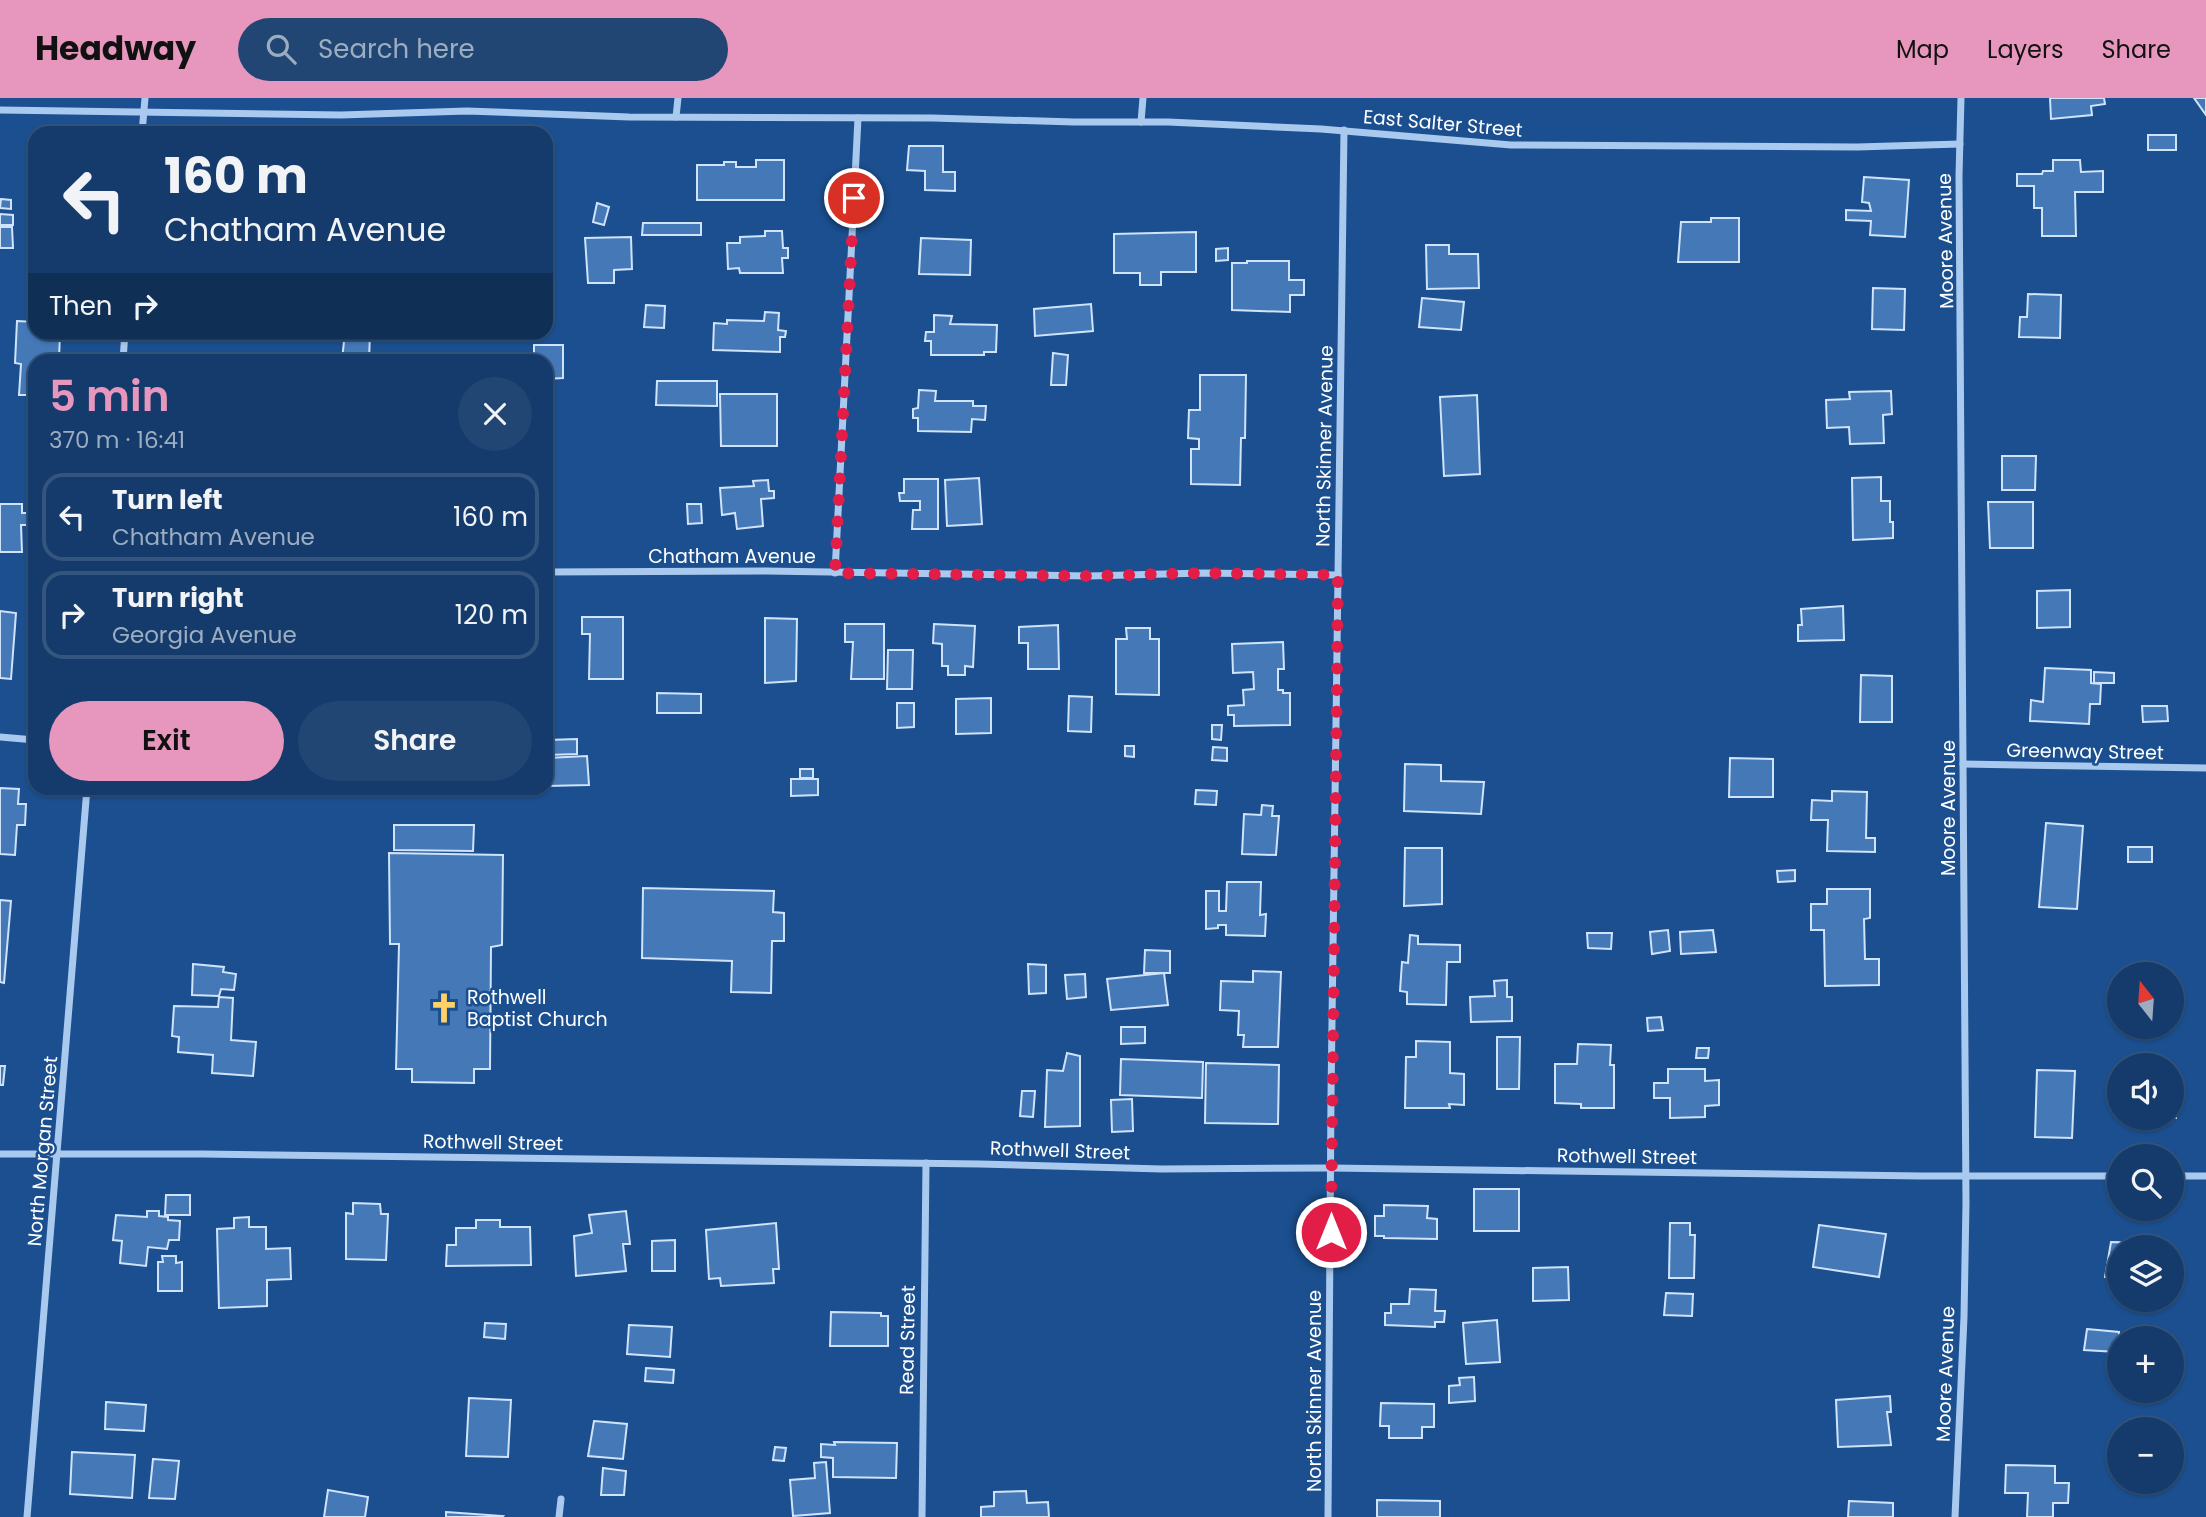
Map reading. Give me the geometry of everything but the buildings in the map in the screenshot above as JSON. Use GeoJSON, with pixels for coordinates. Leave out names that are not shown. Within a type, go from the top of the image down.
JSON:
{"type":"FeatureCollection","features":[{"type":"Feature","properties":{"kind":"street"},"geometry":{"type":"LineString","coordinates":[[142,126],[145,98]]}},
{"type":"Feature","properties":{"kind":"street"},"geometry":{"type":"LineString","coordinates":[[677,117],[678,98]]}},
{"type":"Feature","properties":{"kind":"street"},"geometry":{"type":"LineString","coordinates":[[1141,122],[1143,98]]}},
{"type":"Feature","properties":{"kind":"street","name":"Moore Avenue"},"geometry":{"type":"LineString","coordinates":[[1955,1517],[1964,1317],[1966,1177],[1961,98]]}},
{"type":"Feature","properties":{"kind":"street","name":"East Salter Street"},"geometry":{"type":"LineString","coordinates":[[0,110],[341,115],[467,111],[677,117],[1141,122],[1267,125],[1511,145],[1857,147],[1960,144]]}},
{"type":"Feature","properties":{"kind":"street"},"geometry":{"type":"LineString","coordinates":[[835,573],[858,118]]}},
{"type":"Feature","properties":{"kind":"street","name":"North Skinner Avenue"},"geometry":{"type":"LineString","coordinates":[[1328,1517],[1344,130]]}},
{"type":"Feature","properties":{"kind":"street","name":"Chatham Avenue"},"geometry":{"type":"LineString","coordinates":[[553,572],[1338,575]]}},
{"type":"Feature","properties":{"kind":"street"},"geometry":{"type":"LineString","coordinates":[[0,737],[28,739]]}},
{"type":"Feature","properties":{"kind":"street","name":"Greenway Street"},"geometry":{"type":"LineString","coordinates":[[1964,764],[2206,768]]}},
{"type":"Feature","properties":{"kind":"street","name":"North Morgan Street"},"geometry":{"type":"LineString","coordinates":[[27,1517],[87,795]]}},
{"type":"Feature","properties":{"kind":"street","name":"Rothwell Street"},"geometry":{"type":"LineString","coordinates":[[0,1154],[926,1163],[1162,1169],[1331,1168],[1966,1177],[2107,1176]]}},
{"type":"Feature","properties":{"kind":"street","name":"Read Street"},"geometry":{"type":"LineString","coordinates":[[922,1517],[926,1163]]}},
{"type":"Feature","properties":{"kind":"street"},"geometry":{"type":"LineString","coordinates":[[2184,1176],[2206,1176]]}},
{"type":"Feature","properties":{"kind":"street"},"geometry":{"type":"LineString","coordinates":[[559,1517],[561,1499]]}},
{"type":"Feature","properties":{"kind":"place","name":"Rothwell Baptist Church"},"geometry":{"type":"Point","coordinates":[444,1008]}},
{"type":"Feature","properties":{"kind":"route"},"geometry":{"type":"LineString","coordinates":[[854,198],[835,573],[1338,575],[1331,1232]]}}]}
